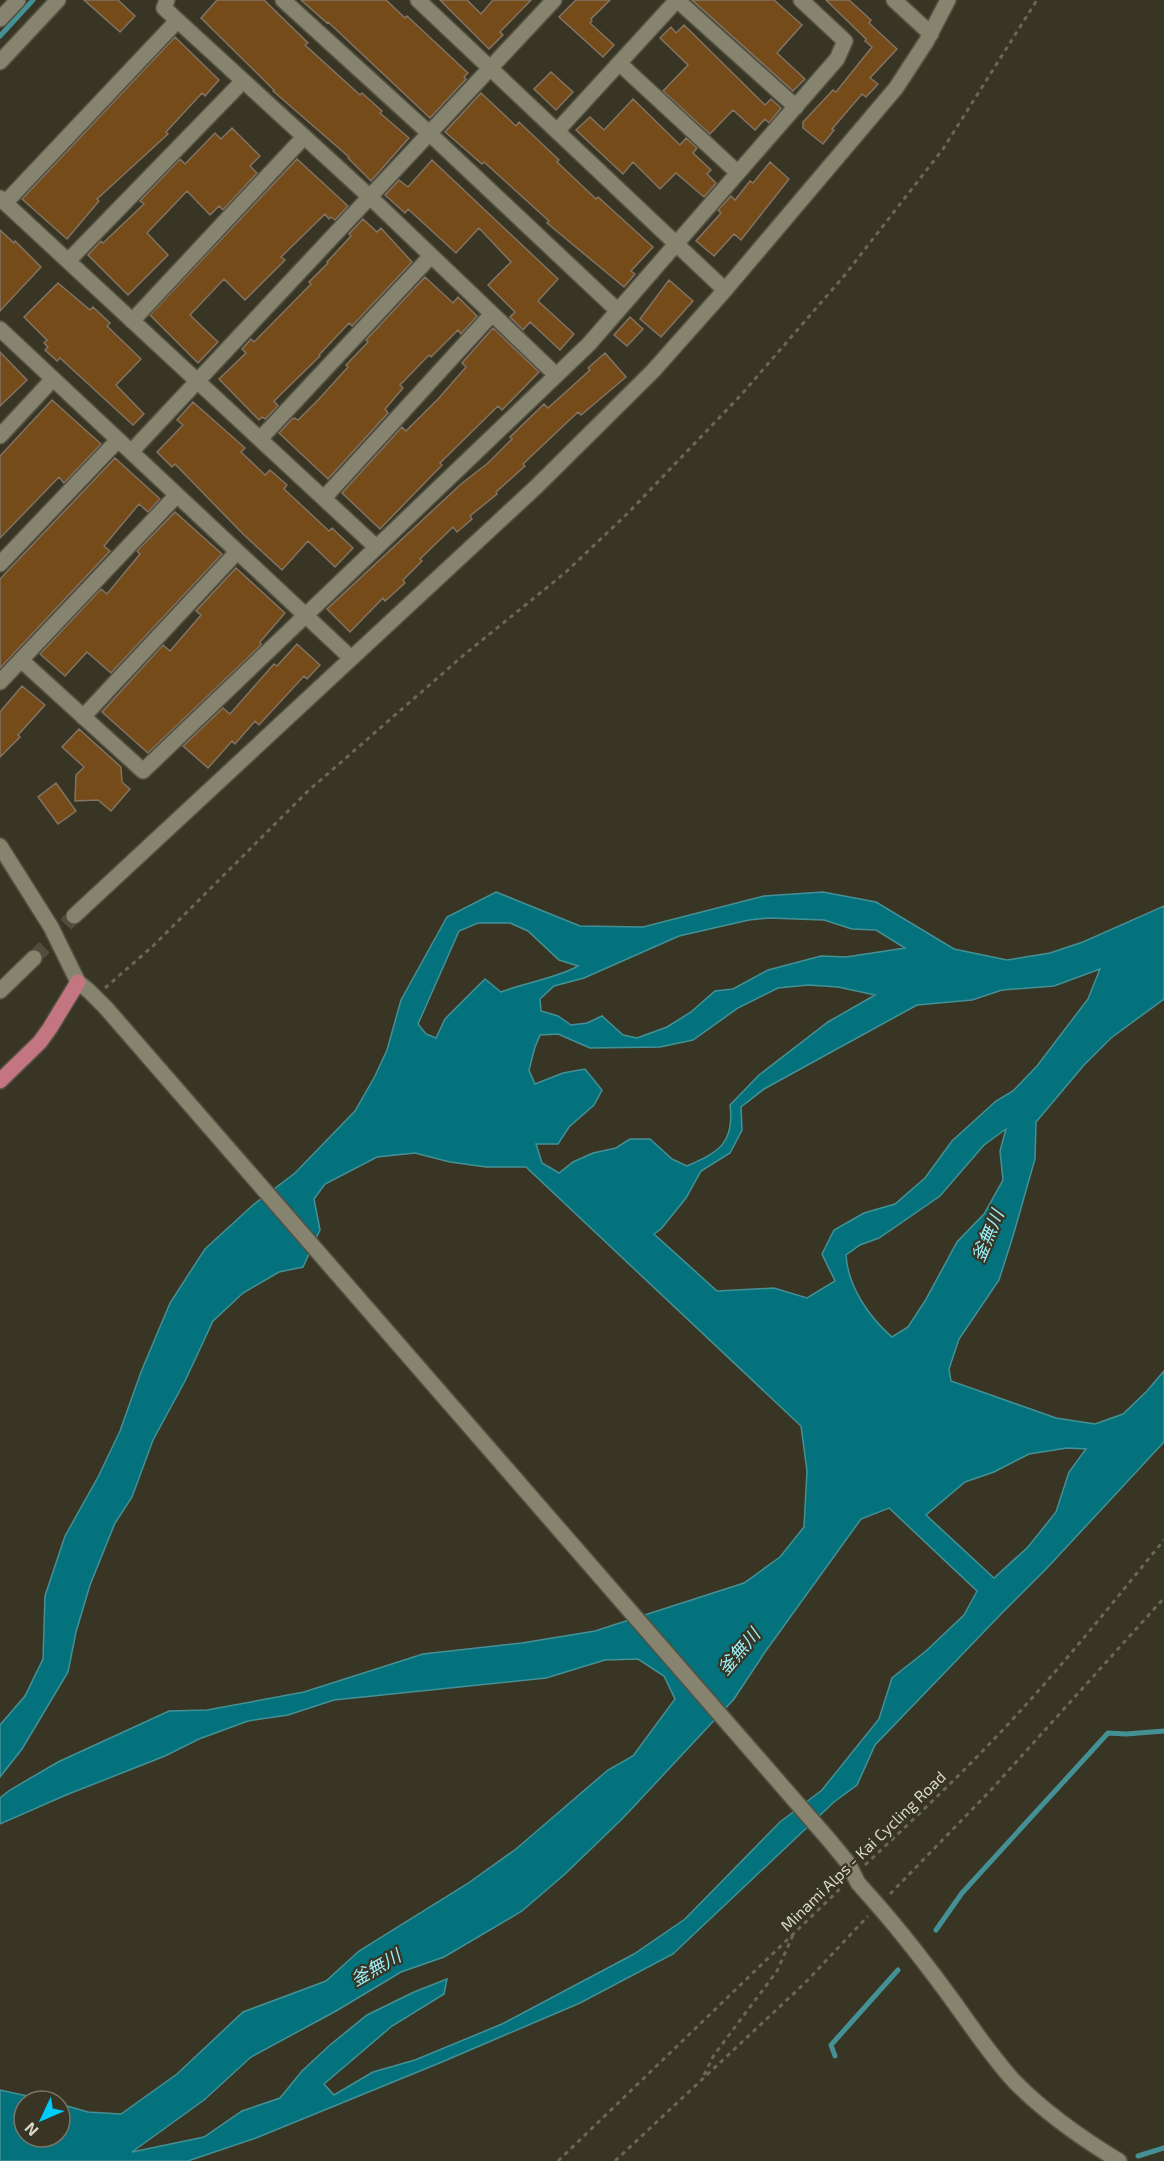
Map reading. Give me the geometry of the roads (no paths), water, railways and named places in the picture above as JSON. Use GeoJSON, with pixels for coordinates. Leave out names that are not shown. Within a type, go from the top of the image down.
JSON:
{"type":"FeatureCollection","features":[{"type":"Feature","properties":{"kind":"main road"},"geometry":{"type":"LineString","coordinates":[[0,1081],[40,1042],[78,982]]}},
{"type":"Feature","properties":{"kind":"street"},"geometry":{"type":"LineString","coordinates":[[0,20],[18,0]]}},
{"type":"Feature","properties":{"kind":"street"},"geometry":{"type":"LineString","coordinates":[[0,62],[58,0]]}},
{"type":"Feature","properties":{"kind":"street"},"geometry":{"type":"LineString","coordinates":[[167,0],[164,8],[177,21],[370,197],[556,375]]}},
{"type":"Feature","properties":{"kind":"street"},"geometry":{"type":"LineString","coordinates":[[283,0],[618,310]]}},
{"type":"Feature","properties":{"kind":"street"},"geometry":{"type":"LineString","coordinates":[[131,452],[554,0]]}},
{"type":"Feature","properties":{"kind":"street"},"geometry":{"type":"LineString","coordinates":[[557,131],[677,0],[796,107]]}},
{"type":"Feature","properties":{"kind":"street"},"geometry":{"type":"LineString","coordinates":[[21,660],[142,771],[589,344],[796,107],[837,59],[846,41],[801,0]]}},
{"type":"Feature","properties":{"kind":"street"},"geometry":{"type":"LineString","coordinates":[[894,0],[931,34]]}},
{"type":"Feature","properties":{"kind":"street"},"geometry":{"type":"LineString","coordinates":[[74,916],[537,486],[618,407],[725,290],[896,88],[931,34],[948,0]]}},
{"type":"Feature","properties":{"kind":"street"},"geometry":{"type":"LineString","coordinates":[[425,2],[490,68],[725,290]]}},
{"type":"Feature","properties":{"kind":"street"},"geometry":{"type":"LineString","coordinates":[[177,21],[3,200],[375,546]]}},
{"type":"Feature","properties":{"kind":"street"},"geometry":{"type":"LineString","coordinates":[[619,63],[738,173]]}},
{"type":"Feature","properties":{"kind":"street"},"geometry":{"type":"LineString","coordinates":[[68,261],[243,81]]}},
{"type":"Feature","properties":{"kind":"street"},"geometry":{"type":"LineString","coordinates":[[132,321],[304,137]]}},
{"type":"Feature","properties":{"kind":"street"},"geometry":{"type":"LineString","coordinates":[[260,439],[432,256]]}},
{"type":"Feature","properties":{"kind":"street"},"geometry":{"type":"LineString","coordinates":[[324,498],[492,314]]}},
{"type":"Feature","properties":{"kind":"street"},"geometry":{"type":"LineString","coordinates":[[0,329],[351,658]]}},
{"type":"Feature","properties":{"kind":"street"},"geometry":{"type":"LineString","coordinates":[[0,436],[53,379]]}},
{"type":"Feature","properties":{"kind":"street"},"geometry":{"type":"LineString","coordinates":[[0,564],[118,440]]}},
{"type":"Feature","properties":{"kind":"street"},"geometry":{"type":"LineString","coordinates":[[0,682],[177,495]]}},
{"type":"Feature","properties":{"kind":"street"},"geometry":{"type":"LineString","coordinates":[[83,717],[237,552]]}},
{"type":"Feature","properties":{"kind":"street"},"geometry":{"type":"LineString","coordinates":[[0,846],[51,927],[78,982],[106,1008],[830,1841],[848,1863],[858,1883],[916,1950],[991,2053],[1013,2079],[1061,2123],[1119,2161]]}},
{"type":"Feature","properties":{"kind":"street"},"geometry":{"type":"LineString","coordinates":[[0,991],[34,958]]}},
{"type":"Feature","properties":{"kind":"water","name":"釜無川"},"geometry":{"type":"Polygon","coordinates":[[[496,892],[580,926],[643,927],[764,896],[823,892],[876,902],[954,949],[1007,960],[1050,953],[1083,942],[1164,906],[1164,999],[1111,1038],[1084,1065],[1036,1122],[1035,1159],[999,1280],[959,1339],[949,1369],[951,1381],[1056,1418],[1095,1424],[1123,1414],[1164,1371],[1164,1442],[1047,1568],[875,1745],[857,1785],[834,1802],[673,1954],[580,2003],[442,2062],[256,2138],[188,2161],[0,2161],[0,2090],[12,2093],[12,2149],[72,2149],[72,2107],[88,2112],[121,2114],[177,2074],[243,2012],[326,1981],[359,1951],[467,1884],[516,1849],[608,1770],[633,1756],[675,1699],[664,1676],[638,1659],[605,1660],[546,1678],[334,1700],[288,1715],[248,1721],[199,1739],[165,1756],[0,1824],[0,1798],[10,1790],[58,1762],[169,1711],[207,1710],[304,1692],[423,1654],[522,1643],[595,1631],[744,1583],[780,1557],[804,1527],[807,1471],[801,1426],[526,1167],[486,1167],[450,1162],[415,1153],[377,1157],[325,1184],[314,1199],[320,1230],[303,1267],[279,1272],[243,1293],[213,1321],[185,1381],[153,1440],[132,1497],[115,1523],[90,1585],[76,1632],[68,1672],[22,1749],[0,1777],[0,1725],[25,1696],[43,1659],[45,1596],[65,1536],[98,1477],[120,1431],[141,1372],[170,1303],[205,1249],[253,1205],[295,1173],[355,1111],[387,1050],[401,1000],[447,917],[496,892]],[[768,918],[749,920],[679,936],[584,978],[554,986],[540,999],[541,1011],[558,1016],[571,1025],[587,1023],[602,1016],[623,1035],[637,1038],[667,1027],[691,1012],[715,991],[733,989],[768,970],[821,956],[846,957],[905,948],[876,930],[852,929],[824,920],[768,918]],[[478,923],[459,931],[418,1024],[426,1034],[436,1038],[445,1019],[485,979],[501,992],[560,974],[578,966],[559,960],[528,931],[510,923],[478,923]],[[1100,969],[1054,986],[1002,990],[972,1000],[917,1005],[764,1089],[741,1107],[742,1130],[730,1153],[701,1171],[686,1198],[661,1229],[654,1234],[717,1291],[774,1288],[807,1298],[835,1281],[822,1254],[834,1230],[864,1213],[895,1204],[925,1178],[952,1141],[996,1101],[1013,1091],[1037,1066],[1088,999],[1100,969]],[[808,985],[778,988],[738,1008],[693,1040],[660,1047],[590,1048],[558,1034],[540,1035],[529,1070],[535,1084],[563,1073],[585,1069],[602,1090],[594,1105],[569,1127],[558,1144],[536,1144],[542,1163],[559,1173],[573,1162],[593,1153],[616,1148],[630,1139],[650,1139],[672,1159],[687,1166],[708,1156],[716,1151],[727,1138],[731,1118],[730,1105],[759,1075],[828,1022],[875,995],[838,987],[808,985]],[[1006,1129],[984,1145],[940,1196],[879,1238],[860,1245],[846,1255],[851,1278],[861,1301],[892,1337],[908,1327],[957,1242],[984,1214],[1003,1180],[1000,1151],[1006,1129]],[[1067,1448],[1029,1454],[994,1472],[965,1482],[926,1515],[994,1578],[1028,1547],[1056,1512],[1069,1472],[1086,1449],[1067,1448]],[[889,1508],[861,1519],[734,1699],[623,1818],[565,1874],[522,1911],[444,1957],[401,1972],[336,2011],[251,2057],[204,2100],[132,2152],[204,2137],[242,2111],[280,2098],[302,2071],[367,2015],[414,1992],[447,1979],[444,1994],[392,2026],[324,2084],[334,2095],[373,2072],[415,2060],[502,2024],[634,1954],[685,1919],[780,1822],[822,1790],[879,1719],[892,1678],[926,1651],[964,1615],[977,1591],[889,1508]]]}},
{"type":"Feature","properties":{"kind":"waterway"},"geometry":{"type":"LineString","coordinates":[[0,36],[33,0]]}},
{"type":"Feature","properties":{"kind":"waterway"},"geometry":{"type":"LineString","coordinates":[[936,1930],[962,1893],[1108,1733],[1164,1731]]}},
{"type":"Feature","properties":{"kind":"waterway"},"geometry":{"type":"LineString","coordinates":[[835,2056],[831,2045],[898,1970]]}},
{"type":"Feature","properties":{"kind":"waterway"},"geometry":{"type":"LineString","coordinates":[[1138,2156],[1164,2148]]}},
{"type":"Feature","properties":{"kind":"tunnel"},"geometry":{"type":"LineString","coordinates":[[34,958],[74,916]]}}]}
